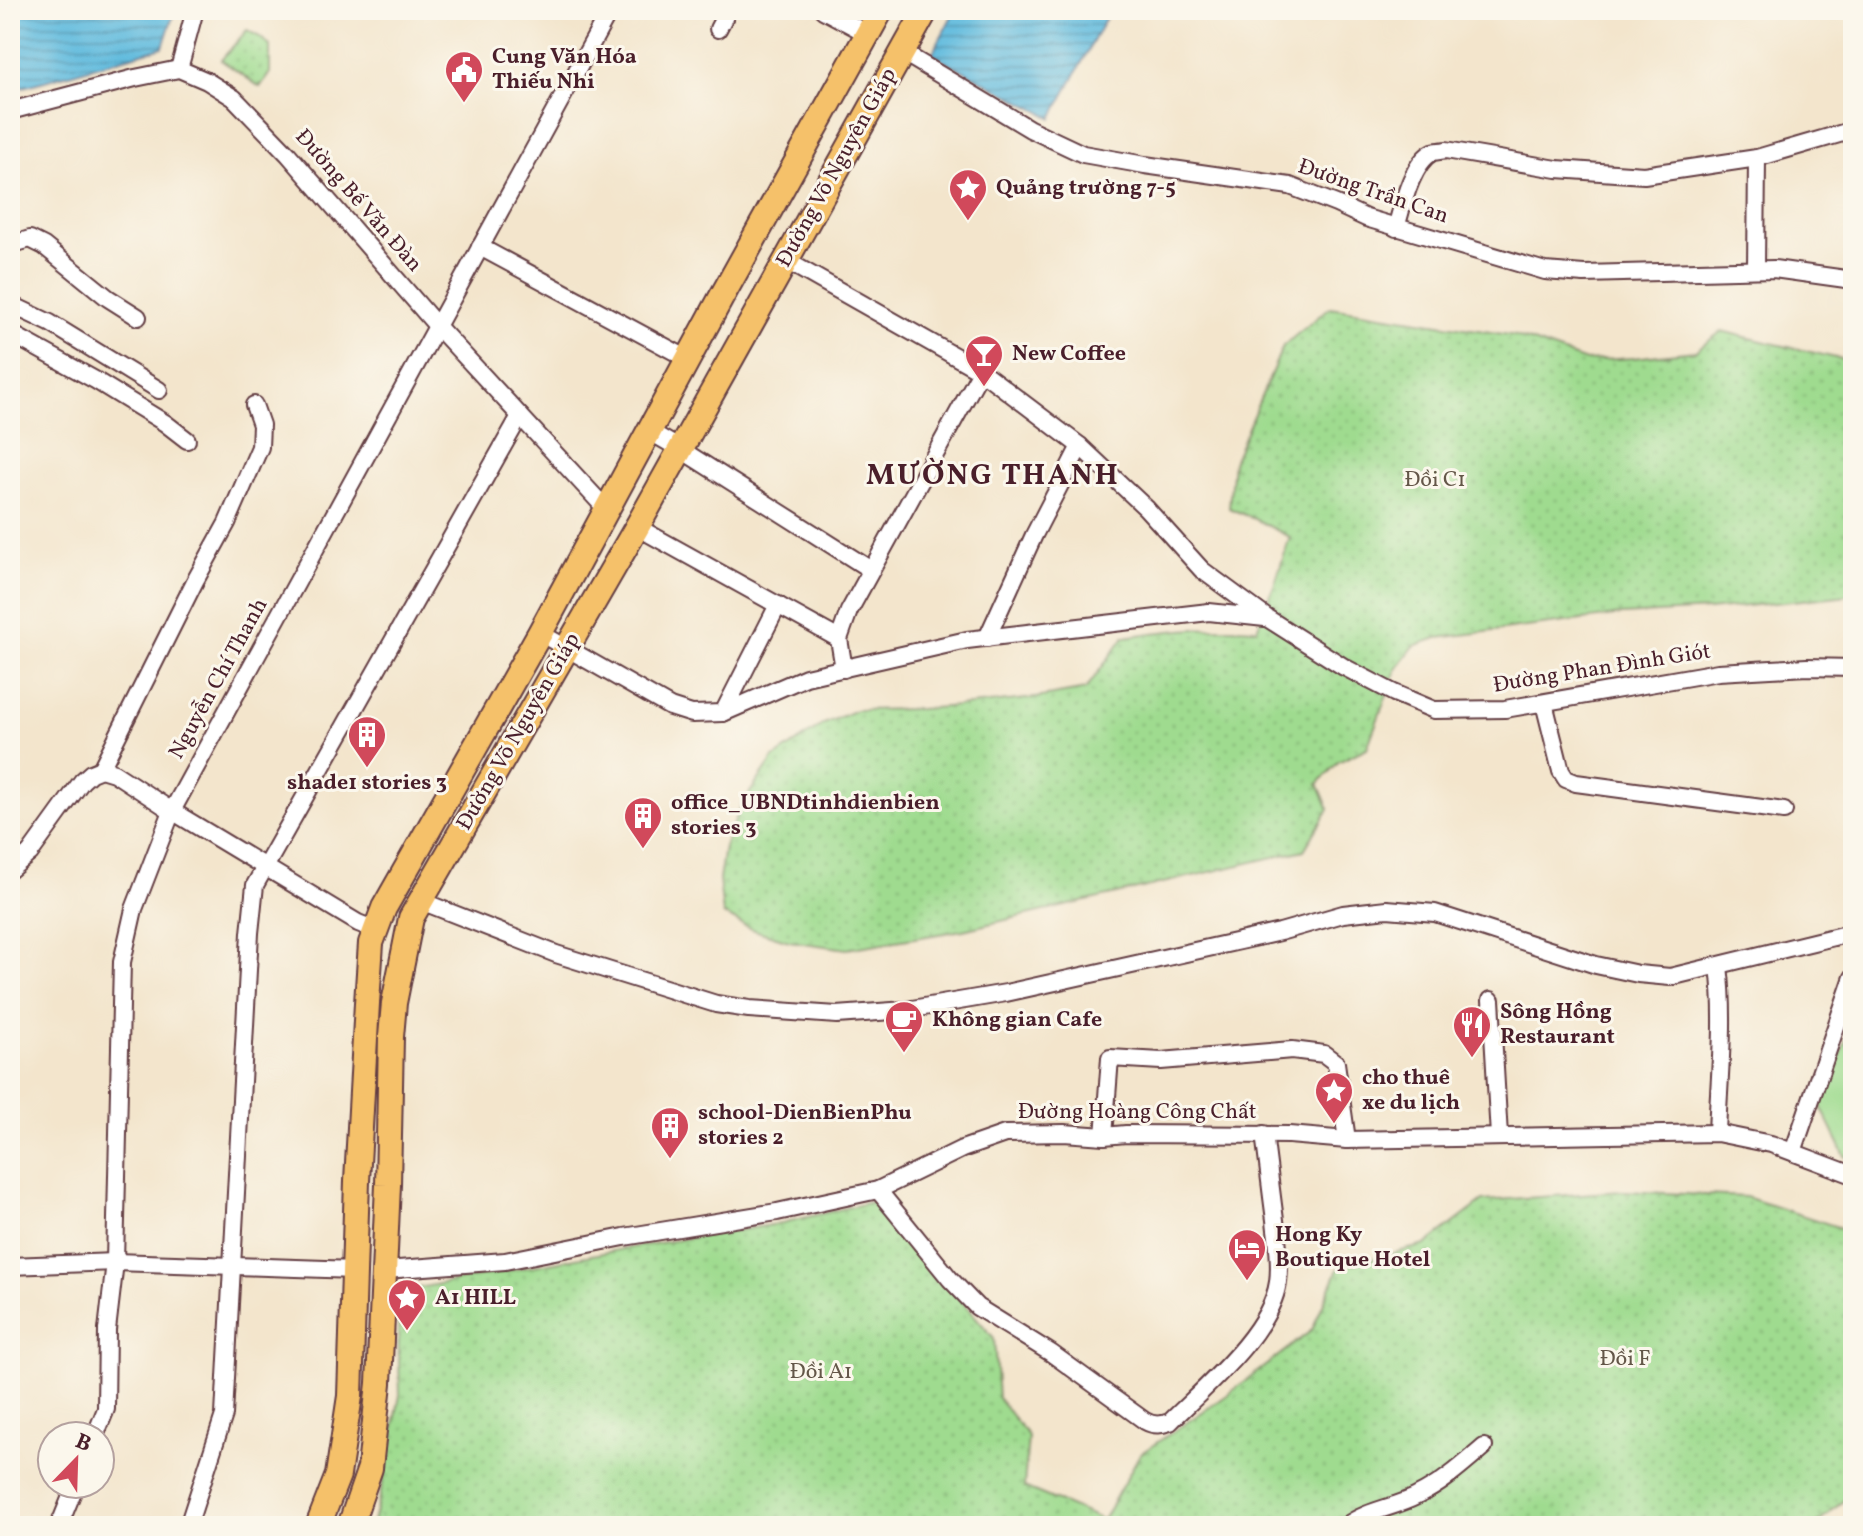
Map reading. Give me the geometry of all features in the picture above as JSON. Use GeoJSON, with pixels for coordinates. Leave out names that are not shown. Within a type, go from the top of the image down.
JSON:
{"type":"FeatureCollection","features":[{"type":"Feature","properties":{"kind":"highway","name":"Đường Võ Nguyên Giáp"},"geometry":{"type":"LineString","coordinates":[[318,1526],[338,1475],[350,1396],[357,1181],[371,943],[384,908],[540,633],[881,10]]}},
{"type":"Feature","properties":{"kind":"highway","name":"Đường Võ Nguyên Giáp"},"geometry":{"type":"LineString","coordinates":[[350,1526],[370,1468],[379,1383],[391,1037],[394,1003],[411,918],[568,650],[926,10]]}},
{"type":"Feature","properties":{"kind":"highway"},"geometry":{"type":"LineString","coordinates":[[868,34],[902,52]]}},
{"type":"Feature","properties":{"kind":"highway"},"geometry":{"type":"LineString","coordinates":[[607,510],[637,527]]}},
{"type":"Feature","properties":{"kind":"highway"},"geometry":{"type":"LineString","coordinates":[[476,747],[502,763]]}},
{"type":"Feature","properties":{"kind":"highway"},"geometry":{"type":"LineString","coordinates":[[355,1270],[385,1270]]}},
{"type":"Feature","properties":{"kind":"street"},"geometry":{"type":"LineString","coordinates":[[10,111],[179,69],[195,10]]}},
{"type":"Feature","properties":{"kind":"street","name":"Nguyễn Chí Thanh"},"geometry":{"type":"LineString","coordinates":[[102,1420],[106,1409],[107,1330],[115,1262],[122,962],[134,909],[172,811],[610,10]]}},
{"type":"Feature","properties":{"kind":"street"},"geometry":{"type":"LineString","coordinates":[[718,29],[728,10]]}},
{"type":"Feature","properties":{"kind":"street"},"geometry":{"type":"LineString","coordinates":[[823,10],[868,34]]}},
{"type":"Feature","properties":{"kind":"street","name":"Đường Trần Can"},"geometry":{"type":"LineString","coordinates":[[902,52],[1030,129],[1083,154],[1290,186],[1366,218],[1545,271],[1596,274],[1756,269],[1853,280]]}},
{"type":"Feature","properties":{"kind":"street","name":"Đường Bế Văn Đàn"},"geometry":{"type":"LineString","coordinates":[[179,69],[207,81],[234,98],[288,154],[437,326],[607,510]]}},
{"type":"Feature","properties":{"kind":"street"},"geometry":{"type":"LineString","coordinates":[[1396,228],[1410,182],[1432,152],[1446,150],[1557,169],[1644,175],[1757,158],[1853,130]]}},
{"type":"Feature","properties":{"kind":"street"},"geometry":{"type":"LineString","coordinates":[[1756,269],[1757,158]]}},
{"type":"Feature","properties":{"kind":"street"},"geometry":{"type":"LineString","coordinates":[[10,245],[30,239],[44,246],[108,298],[138,317]]}},
{"type":"Feature","properties":{"kind":"street"},"geometry":{"type":"LineString","coordinates":[[480,247],[688,359]]}},
{"type":"Feature","properties":{"kind":"street","name":"Đường Phan Đình Giót"},"geometry":{"type":"LineString","coordinates":[[785,260],[981,371],[1080,446],[1146,508],[1202,570],[1267,618],[1344,667],[1434,710],[1505,709],[1718,672],[1853,668]]}},
{"type":"Feature","properties":{"kind":"street"},"geometry":{"type":"LineString","coordinates":[[10,304],[50,323],[159,390]]}},
{"type":"Feature","properties":{"kind":"street"},"geometry":{"type":"LineString","coordinates":[[10,333],[95,380],[187,440]]}},
{"type":"Feature","properties":{"kind":"street"},"geometry":{"type":"LineString","coordinates":[[844,669],[839,639],[849,611],[981,371]]}},
{"type":"Feature","properties":{"kind":"street"},"geometry":{"type":"LineString","coordinates":[[101,769],[227,523],[260,447],[261,425],[254,405]]}},
{"type":"Feature","properties":{"kind":"street"},"geometry":{"type":"LineString","coordinates":[[188,1526],[224,1415],[255,885],[520,416]]}},
{"type":"Feature","properties":{"kind":"street"},"geometry":{"type":"LineString","coordinates":[[649,431],[871,570]]}},
{"type":"Feature","properties":{"kind":"street"},"geometry":{"type":"LineString","coordinates":[[987,638],[1034,535],[1080,446]]}},
{"type":"Feature","properties":{"kind":"street"},"geometry":{"type":"LineString","coordinates":[[637,527],[839,639]]}},
{"type":"Feature","properties":{"kind":"street"},"geometry":{"type":"LineString","coordinates":[[723,713],[778,605]]}},
{"type":"Feature","properties":{"kind":"street"},"geometry":{"type":"LineString","coordinates":[[540,633],[670,707],[692,714],[723,713],[806,677],[967,640],[1209,612],[1267,618]]}},
{"type":"Feature","properties":{"kind":"street"},"geometry":{"type":"LineString","coordinates":[[1544,703],[1561,771],[1566,779],[1576,783],[1784,811]]}},
{"type":"Feature","properties":{"kind":"street"},"geometry":{"type":"LineString","coordinates":[[10,870],[30,853],[82,781],[101,769],[114,773],[358,923],[376,930]]}},
{"type":"Feature","properties":{"kind":"street"},"geometry":{"type":"LineString","coordinates":[[421,901],[556,954],[716,1004],[837,1015],[906,1010],[1006,993],[1280,932],[1343,914],[1387,909],[1435,913],[1596,965],[1670,977],[1846,934],[1853,935]]}},
{"type":"Feature","properties":{"kind":"street"},"geometry":{"type":"LineString","coordinates":[[1717,1133],[1722,1039],[1719,966]]}},
{"type":"Feature","properties":{"kind":"street"},"geometry":{"type":"LineString","coordinates":[[1793,1152],[1853,977]]}},
{"type":"Feature","properties":{"kind":"street"},"geometry":{"type":"LineString","coordinates":[[1491,1000],[1499,1136]]}},
{"type":"Feature","properties":{"kind":"street"},"geometry":{"type":"LineString","coordinates":[[1104,1136],[1110,1058],[1161,1061],[1292,1050],[1324,1054],[1336,1063],[1347,1140]]}},
{"type":"Feature","properties":{"kind":"street","name":"Đường Hoàng Công Chất"},"geometry":{"type":"LineString","coordinates":[[385,1270],[505,1261],[624,1237],[777,1212],[878,1190],[962,1149],[1005,1134],[1264,1134],[1347,1140],[1717,1133],[1771,1144],[1853,1175]]}},
{"type":"Feature","properties":{"kind":"street"},"geometry":{"type":"LineString","coordinates":[[878,1190],[950,1279],[977,1307],[1083,1375],[1145,1421],[1163,1424],[1170,1422],[1256,1331],[1278,1284],[1280,1261],[1264,1134]]}},
{"type":"Feature","properties":{"kind":"street"},"geometry":{"type":"LineString","coordinates":[[10,1266],[115,1262],[355,1270]]}},
{"type":"Feature","properties":{"kind":"street"},"geometry":{"type":"LineString","coordinates":[[1346,1526],[1374,1511],[1416,1497],[1457,1471],[1484,1447]]}},
{"type":"Feature","properties":{"kind":"street"},"geometry":{"type":"LineString","coordinates":[[59,1526],[70,1500]]}},
{"type":"Feature","properties":{"kind":"green space"},"geometry":{"type":"Polygon","coordinates":[[[247,30],[270,46],[270,73],[260,87],[221,60],[247,30]]]}},
{"type":"Feature","properties":{"kind":"green space","name":"Đồi C1"},"geometry":{"type":"Polygon","coordinates":[[[1330,307],[1516,336],[1586,361],[1695,351],[1722,331],[1853,363],[1853,587],[1848,595],[1709,610],[1622,615],[1437,638],[1414,646],[1397,668],[1367,748],[1338,762],[1318,784],[1329,809],[1304,850],[963,930],[847,949],[789,941],[751,929],[723,914],[719,880],[724,847],[742,804],[774,758],[824,724],[856,710],[971,705],[1086,689],[1124,637],[1190,629],[1257,629],[1290,537],[1229,508],[1233,462],[1283,346],[1330,307]]]}},
{"type":"Feature","properties":{"kind":"green space"},"geometry":{"type":"Polygon","coordinates":[[[1853,1021],[1853,1160],[1845,1156],[1821,1107],[1853,1021]]]}},
{"type":"Feature","properties":{"kind":"green space"},"geometry":{"type":"Polygon","coordinates":[[[1623,1191],[1746,1197],[1853,1232],[1853,1492],[1815,1526],[372,1526],[400,1395],[397,1292],[634,1247],[778,1224],[875,1201],[994,1338],[998,1398],[1028,1436],[1024,1487],[1103,1520],[1140,1454],[1226,1396],[1312,1330],[1339,1267],[1425,1245],[1483,1201],[1623,1191]]]}},
{"type":"Feature","properties":{"kind":"water"},"geometry":{"type":"Polygon","coordinates":[[[10,10],[175,10],[163,47],[10,91],[10,10]]]}},
{"type":"Feature","properties":{"kind":"water"},"geometry":{"type":"Polygon","coordinates":[[[955,10],[1110,10],[1052,118],[932,54],[955,10]]]}},
{"type":"Feature","properties":{"kind":"place","name":"Cung Văn Hóa Thiếu Nhi"},"geometry":{"type":"Point","coordinates":[464,104]}},
{"type":"Feature","properties":{"kind":"place","name":"Quảng trường 7-5"},"geometry":{"type":"Point","coordinates":[968,222]}},
{"type":"Feature","properties":{"kind":"place","name":"New Coffee"},"geometry":{"type":"Point","coordinates":[984,388]}},
{"type":"Feature","properties":{"kind":"place","name":"shade1 stories 3"},"geometry":{"type":"Point","coordinates":[367,769]}},
{"type":"Feature","properties":{"kind":"place","name":"office_UBNDtinhdienbien stories 3"},"geometry":{"type":"Point","coordinates":[643,850]}},
{"type":"Feature","properties":{"kind":"place","name":"Không gian Cafe"},"geometry":{"type":"Point","coordinates":[904,1054]}},
{"type":"Feature","properties":{"kind":"place","name":"Sông Hồng Restaurant"},"geometry":{"type":"Point","coordinates":[1472,1059]}},
{"type":"Feature","properties":{"kind":"place","name":"cho thuê xe du lịch"},"geometry":{"type":"Point","coordinates":[1334,1125]}},
{"type":"Feature","properties":{"kind":"place","name":"school-DienBienPhu stories 2"},"geometry":{"type":"Point","coordinates":[670,1160]}},
{"type":"Feature","properties":{"kind":"place","name":"Hong Ky Boutique Hotel"},"geometry":{"type":"Point","coordinates":[1247,1282]}},
{"type":"Feature","properties":{"kind":"place","name":"A1 HILL"},"geometry":{"type":"Point","coordinates":[407,1332]}},
{"type":"Feature","properties":{"kind":"district","name":"MƯỜNG THANH"},"geometry":{"type":"Point","coordinates":[993,476]}},
{"type":"Feature","properties":{"kind":"park label","name":"Đồi F"},"geometry":{"type":"Point","coordinates":[1625,1359]}},
{"type":"Feature","properties":{"kind":"park label","name":"Đồi A1"},"geometry":{"type":"Point","coordinates":[821,1372]}}]}
